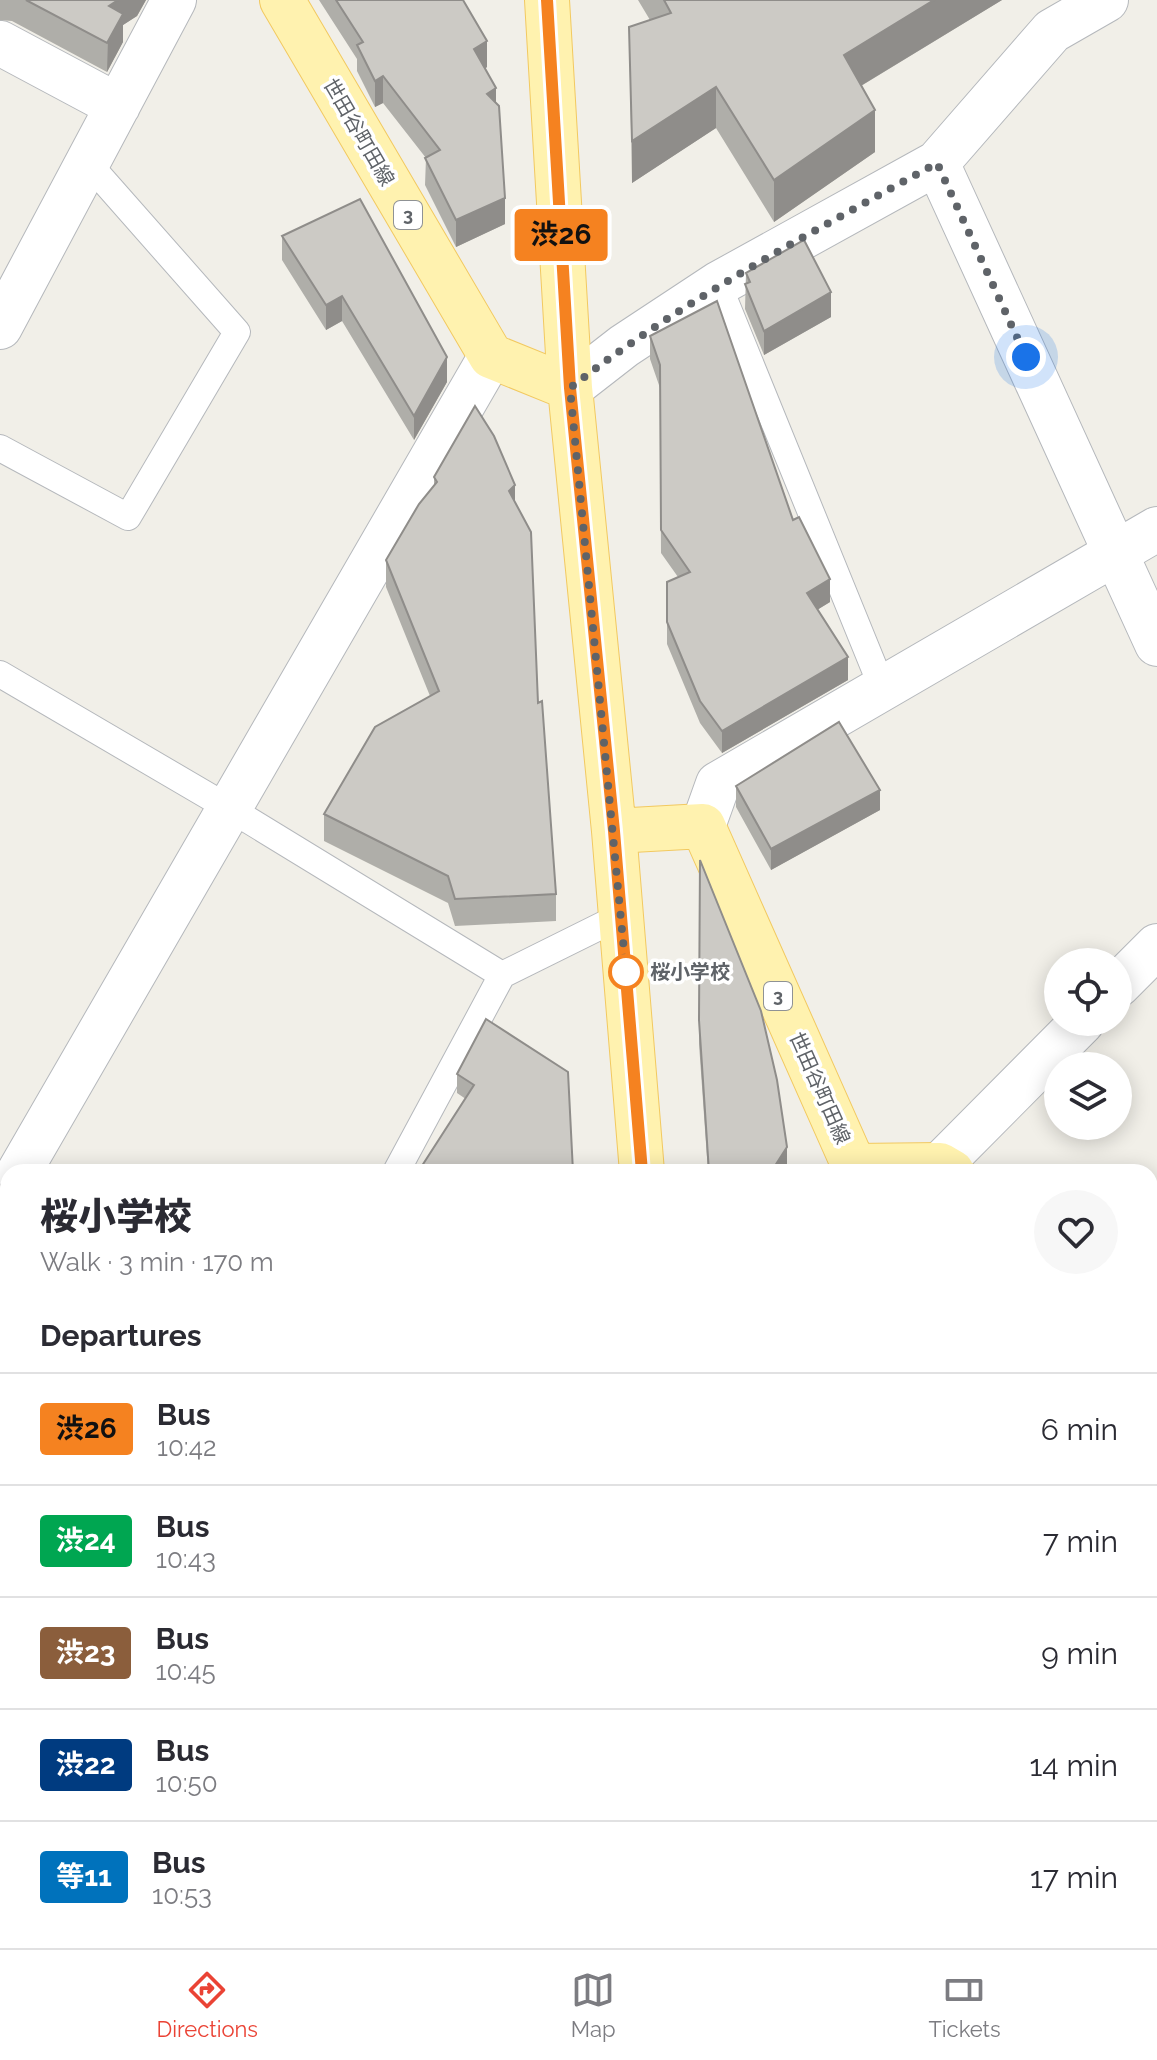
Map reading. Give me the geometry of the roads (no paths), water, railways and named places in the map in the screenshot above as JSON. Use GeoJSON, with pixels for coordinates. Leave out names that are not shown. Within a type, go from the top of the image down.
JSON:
{"type":"FeatureCollection","features":[{"type":"Feature","properties":{"kind":"main road","name":"世田谷町田線"},"geometry":{"type":"LineString","coordinates":[[282,0],[491,356]]}},
{"type":"Feature","properties":{"kind":"main road"},"geometry":{"type":"LineString","coordinates":[[547,0],[570,388],[614,831],[641,1164]]}},
{"type":"Feature","properties":{"kind":"main road"},"geometry":{"type":"LineString","coordinates":[[491,356],[570,388]]}},
{"type":"Feature","properties":{"kind":"main road","name":"世田谷町田線"},"geometry":{"type":"LineString","coordinates":[[703,826],[849,1164]]}},
{"type":"Feature","properties":{"kind":"main road"},"geometry":{"type":"LineString","coordinates":[[614,831],[703,826]]}},
{"type":"Feature","properties":{"kind":"street"},"geometry":{"type":"LineString","coordinates":[[0,327],[174,0]]}},
{"type":"Feature","properties":{"kind":"street"},"geometry":{"type":"LineString","coordinates":[[570,388],[624,346],[718,284],[937,163],[1052,31],[1106,0]]}},
{"type":"Feature","properties":{"kind":"street"},"geometry":{"type":"LineString","coordinates":[[0,43],[118,106]]}},
{"type":"Feature","properties":{"kind":"street"},"geometry":{"type":"LineString","coordinates":[[937,163],[1157,644]]}},
{"type":"Feature","properties":{"kind":"street"},"geometry":{"type":"LineString","coordinates":[[24,1164],[227,807],[491,356]]}},
{"type":"Feature","properties":{"kind":"street"},"geometry":{"type":"LineString","coordinates":[[703,826],[718,784],[1157,529]]}},
{"type":"Feature","properties":{"kind":"street"},"geometry":{"type":"LineString","coordinates":[[1132,971],[1157,946]]}},
{"type":"Feature","properties":{"kind":"street"},"geometry":{"type":"LineString","coordinates":[[951,1164],[1069,1036]]}},
{"type":"Feature","properties":{"kind":"lane"},"geometry":{"type":"LineString","coordinates":[[0,448],[128,517],[237,332],[88,163]]}},
{"type":"Feature","properties":{"kind":"lane"},"geometry":{"type":"LineString","coordinates":[[718,284],[882,687]]}},
{"type":"Feature","properties":{"kind":"lane"},"geometry":{"type":"LineString","coordinates":[[0,674],[227,807],[502,975]]}},
{"type":"Feature","properties":{"kind":"lane"},"geometry":{"type":"LineString","coordinates":[[400,1164],[502,975],[621,916]]}},
{"type":"Feature","properties":{"kind":"place","name":"桜小学校"},"geometry":{"type":"Point","coordinates":[626,972]}}]}
